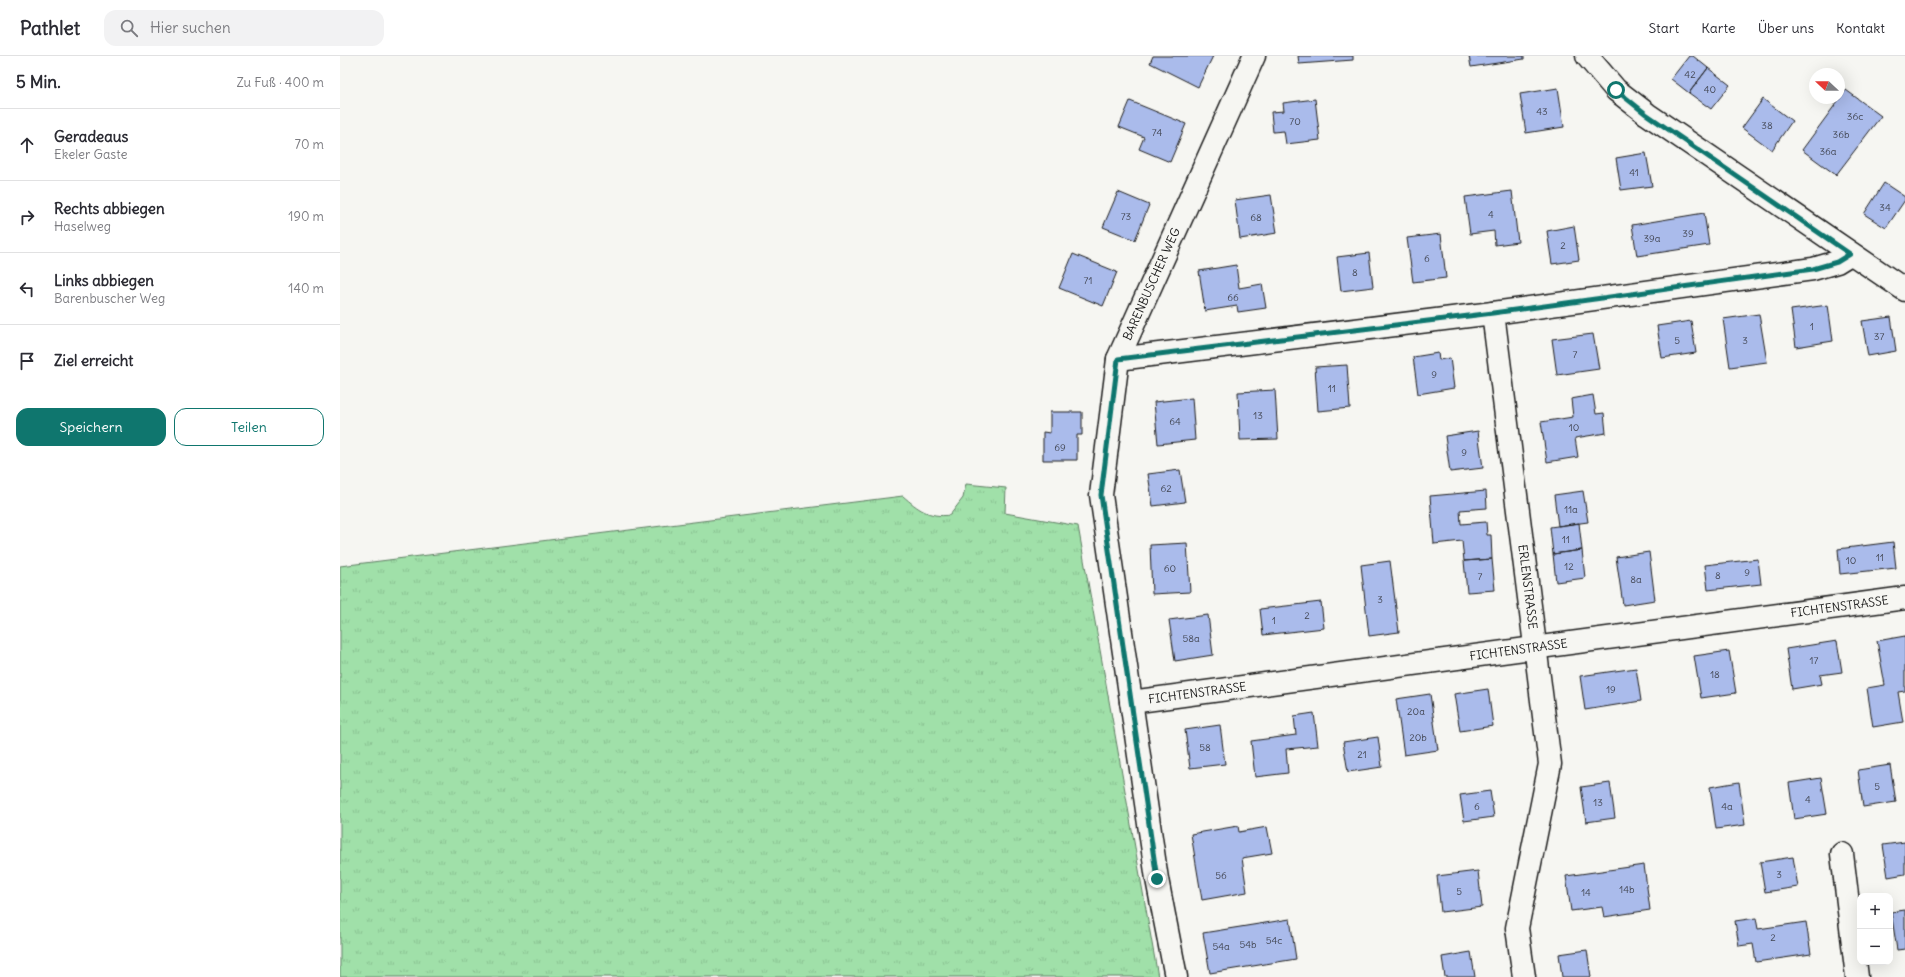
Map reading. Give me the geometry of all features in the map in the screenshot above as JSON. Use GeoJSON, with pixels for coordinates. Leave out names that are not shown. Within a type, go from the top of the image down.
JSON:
{"type":"FeatureCollection","features":[{"type":"Feature","properties":{"kind":"street","name":"BARENBUSCHER WEG"},"geometry":{"type":"LineString","coordinates":[[1176,977],[1157,879],[1101,495],[1118,359],[1254,56]]}},
{"type":"Feature","properties":{"kind":"street"},"geometry":{"type":"LineString","coordinates":[[1587,56],[1616,90],[1646,114],[1905,290]]}},
{"type":"Feature","properties":{"kind":"street"},"geometry":{"type":"LineString","coordinates":[[1118,359],[1493,313],[1813,269],[1837,262],[1850,254]]}},
{"type":"Feature","properties":{"kind":"street","name":"ERLENSTRASSE"},"geometry":{"type":"LineString","coordinates":[[1493,313],[1550,764],[1517,928],[1524,977]]}},
{"type":"Feature","properties":{"kind":"street","name":"FICHTENSTRASSE"},"geometry":{"type":"LineString","coordinates":[[1131,702],[1905,598]]}},
{"type":"Feature","properties":{"kind":"street"},"geometry":{"type":"LineString","coordinates":[[1842,854],[1857,977]]}},
{"type":"Feature","properties":{"kind":"green space"},"geometry":{"type":"Polygon","coordinates":[[[966,484],[1006,488],[1005,513],[1078,526],[1158,977],[340,977],[340,566],[903,496],[924,512],[943,516],[950,515],[963,498],[966,484]]]}},
{"type":"Feature","properties":{"kind":"building"},"geometry":{"type":"Polygon","coordinates":[[[1153,56],[1213,56],[1198,87],[1150,63],[1153,56]]]}},
{"type":"Feature","properties":{"kind":"building"},"geometry":{"type":"Polygon","coordinates":[[[1298,56],[1353,56],[1353,60],[1299,64],[1298,56]]]}},
{"type":"Feature","properties":{"kind":"building"},"geometry":{"type":"Polygon","coordinates":[[[1469,56],[1524,56],[1524,59],[1471,67],[1469,56]]]}},
{"type":"Feature","properties":{"kind":"building"},"geometry":{"type":"Polygon","coordinates":[[[1689,56],[1693,56],[1708,68],[1689,93],[1671,79],[1689,56]]]}},
{"type":"Feature","properties":{"kind":"building"},"geometry":{"type":"Polygon","coordinates":[[[1708,68],[1730,85],[1711,109],[1689,93],[1708,68]]]}},
{"type":"Feature","properties":{"kind":"building"},"geometry":{"type":"Polygon","coordinates":[[[1558,88],[1564,127],[1526,133],[1520,94],[1558,88]]]}},
{"type":"Feature","properties":{"kind":"building"},"geometry":{"type":"Polygon","coordinates":[[[1846,90],[1881,116],[1836,175],[1802,150],[1836,104],[1845,104],[1846,90]]]}},
{"type":"Feature","properties":{"kind":"building"},"geometry":{"type":"Polygon","coordinates":[[[1315,99],[1320,140],[1286,144],[1284,131],[1273,132],[1271,112],[1284,111],[1283,103],[1315,99]]]}},
{"type":"Feature","properties":{"kind":"building"},"geometry":{"type":"Polygon","coordinates":[[[1763,99],[1792,121],[1772,150],[1742,128],[1763,99]]]}},
{"type":"Feature","properties":{"kind":"building"},"geometry":{"type":"Polygon","coordinates":[[[1130,101],[1186,124],[1170,162],[1139,149],[1144,137],[1119,127],[1130,101]]]}},
{"type":"Feature","properties":{"kind":"building"},"geometry":{"type":"Polygon","coordinates":[[[1646,153],[1652,186],[1621,190],[1616,158],[1646,153]]]}},
{"type":"Feature","properties":{"kind":"building"},"geometry":{"type":"Polygon","coordinates":[[[1884,183],[1905,197],[1905,200],[1886,228],[1864,214],[1884,183]]]}},
{"type":"Feature","properties":{"kind":"building"},"geometry":{"type":"Polygon","coordinates":[[[1512,191],[1518,242],[1495,245],[1494,231],[1470,234],[1465,197],[1512,191]]]}},
{"type":"Feature","properties":{"kind":"building"},"geometry":{"type":"Polygon","coordinates":[[[1118,192],[1149,205],[1135,240],[1103,227],[1118,192]]]}},
{"type":"Feature","properties":{"kind":"building"},"geometry":{"type":"Polygon","coordinates":[[[1271,195],[1277,233],[1240,239],[1235,200],[1271,195]]]}},
{"type":"Feature","properties":{"kind":"building"},"geometry":{"type":"Polygon","coordinates":[[[1704,213],[1709,245],[1637,256],[1632,225],[1704,213]]]}},
{"type":"Feature","properties":{"kind":"building"},"geometry":{"type":"Polygon","coordinates":[[[1574,226],[1579,260],[1552,264],[1547,231],[1574,226]]]}},
{"type":"Feature","properties":{"kind":"building"},"geometry":{"type":"Polygon","coordinates":[[[1441,234],[1446,278],[1413,282],[1407,238],[1441,234]]]}},
{"type":"Feature","properties":{"kind":"building"},"geometry":{"type":"Polygon","coordinates":[[[1369,253],[1373,287],[1341,291],[1337,257],[1369,253]]]}},
{"type":"Feature","properties":{"kind":"building"},"geometry":{"type":"Polygon","coordinates":[[[1073,254],[1117,272],[1103,306],[1059,288],[1073,254]]]}},
{"type":"Feature","properties":{"kind":"building"},"geometry":{"type":"Polygon","coordinates":[[[1236,265],[1239,288],[1262,284],[1266,308],[1238,312],[1237,306],[1205,311],[1199,271],[1236,265]]]}},
{"type":"Feature","properties":{"kind":"building"},"geometry":{"type":"Polygon","coordinates":[[[1828,305],[1833,341],[1796,347],[1791,310],[1828,305]]]}},
{"type":"Feature","properties":{"kind":"building"},"geometry":{"type":"Polygon","coordinates":[[[1759,314],[1767,362],[1730,367],[1723,319],[1759,314]]]}},
{"type":"Feature","properties":{"kind":"building"},"geometry":{"type":"Polygon","coordinates":[[[1891,317],[1896,351],[1868,356],[1862,321],[1891,317]]]}},
{"type":"Feature","properties":{"kind":"building"},"geometry":{"type":"Polygon","coordinates":[[[1691,321],[1696,353],[1662,358],[1657,326],[1691,321]]]}},
{"type":"Feature","properties":{"kind":"building"},"geometry":{"type":"Polygon","coordinates":[[[1593,334],[1599,369],[1557,375],[1552,339],[1593,334]]]}},
{"type":"Feature","properties":{"kind":"building"},"geometry":{"type":"Polygon","coordinates":[[[1438,353],[1439,360],[1450,358],[1454,388],[1418,394],[1413,357],[1438,353]]]}},
{"type":"Feature","properties":{"kind":"building"},"geometry":{"type":"Polygon","coordinates":[[[1347,365],[1350,408],[1318,411],[1315,367],[1347,365]]]}},
{"type":"Feature","properties":{"kind":"building"},"geometry":{"type":"Polygon","coordinates":[[[1275,390],[1278,439],[1240,440],[1238,392],[1275,390]]]}},
{"type":"Feature","properties":{"kind":"building"},"geometry":{"type":"Polygon","coordinates":[[[1593,395],[1596,414],[1604,413],[1606,433],[1575,438],[1578,457],[1547,462],[1541,422],[1573,417],[1571,399],[1593,395]]]}},
{"type":"Feature","properties":{"kind":"building"},"geometry":{"type":"Polygon","coordinates":[[[1192,398],[1195,440],[1158,444],[1154,402],[1192,398]]]}},
{"type":"Feature","properties":{"kind":"building"},"geometry":{"type":"Polygon","coordinates":[[[1050,412],[1082,412],[1082,435],[1077,435],[1077,460],[1043,460],[1043,432],[1050,433],[1050,412]]]}},
{"type":"Feature","properties":{"kind":"building"},"geometry":{"type":"Polygon","coordinates":[[[1478,431],[1483,468],[1450,472],[1445,436],[1478,431]]]}},
{"type":"Feature","properties":{"kind":"building"},"geometry":{"type":"Polygon","coordinates":[[[1180,470],[1185,502],[1153,506],[1148,474],[1180,470]]]}},
{"type":"Feature","properties":{"kind":"building"},"geometry":{"type":"Polygon","coordinates":[[[1486,491],[1487,508],[1460,510],[1461,524],[1486,522],[1487,535],[1491,535],[1492,559],[1464,561],[1462,541],[1434,544],[1430,496],[1486,491]]]}},
{"type":"Feature","properties":{"kind":"building"},"geometry":{"type":"Polygon","coordinates":[[[1583,491],[1588,522],[1558,526],[1554,495],[1583,491]]]}},
{"type":"Feature","properties":{"kind":"building"},"geometry":{"type":"Polygon","coordinates":[[[1579,523],[1582,550],[1553,554],[1550,527],[1579,523]]]}},
{"type":"Feature","properties":{"kind":"building"},"geometry":{"type":"Polygon","coordinates":[[[1893,542],[1896,568],[1840,574],[1838,549],[1893,542]]]}},
{"type":"Feature","properties":{"kind":"building"},"geometry":{"type":"Polygon","coordinates":[[[1187,543],[1190,592],[1152,594],[1150,545],[1187,543]]]}},
{"type":"Feature","properties":{"kind":"building"},"geometry":{"type":"Polygon","coordinates":[[[1582,550],[1585,578],[1556,582],[1553,554],[1582,550]]]}},
{"type":"Feature","properties":{"kind":"building"},"geometry":{"type":"Polygon","coordinates":[[[1649,552],[1655,600],[1623,605],[1616,557],[1649,552]]]}},
{"type":"Feature","properties":{"kind":"building"},"geometry":{"type":"Polygon","coordinates":[[[1492,559],[1495,590],[1467,592],[1464,561],[1492,559]]]}},
{"type":"Feature","properties":{"kind":"building"},"geometry":{"type":"Polygon","coordinates":[[[1758,559],[1761,584],[1708,590],[1705,565],[1758,559]]]}},
{"type":"Feature","properties":{"kind":"building"},"geometry":{"type":"Polygon","coordinates":[[[1390,561],[1399,632],[1369,636],[1361,565],[1390,561]]]}},
{"type":"Feature","properties":{"kind":"building"},"geometry":{"type":"Polygon","coordinates":[[[1321,602],[1324,628],[1263,635],[1260,609],[1321,602]]]}},
{"type":"Feature","properties":{"kind":"building"},"geometry":{"type":"Polygon","coordinates":[[[1208,615],[1213,655],[1175,661],[1169,620],[1208,615]]]}},
{"type":"Feature","properties":{"kind":"building"},"geometry":{"type":"Polygon","coordinates":[[[1905,636],[1905,691],[1898,692],[1903,722],[1873,727],[1867,688],[1885,685],[1877,641],[1905,636]]]}},
{"type":"Feature","properties":{"kind":"building"},"geometry":{"type":"Polygon","coordinates":[[[1837,641],[1842,672],[1820,675],[1822,684],[1792,689],[1786,649],[1837,641]]]}},
{"type":"Feature","properties":{"kind":"building"},"geometry":{"type":"Polygon","coordinates":[[[1729,651],[1736,693],[1701,698],[1694,656],[1729,651]]]}},
{"type":"Feature","properties":{"kind":"building"},"geometry":{"type":"Polygon","coordinates":[[[1636,668],[1641,701],[1585,710],[1580,676],[1636,668]]]}},
{"type":"Feature","properties":{"kind":"building"},"geometry":{"type":"Polygon","coordinates":[[[1488,689],[1493,726],[1460,731],[1454,694],[1488,689]]]}},
{"type":"Feature","properties":{"kind":"building"},"geometry":{"type":"Polygon","coordinates":[[[1430,694],[1438,750],[1404,755],[1396,699],[1430,694]]]}},
{"type":"Feature","properties":{"kind":"building"},"geometry":{"type":"Polygon","coordinates":[[[1314,713],[1318,746],[1286,749],[1288,773],[1255,777],[1251,741],[1296,735],[1294,716],[1314,713]]]}},
{"type":"Feature","properties":{"kind":"building"},"geometry":{"type":"Polygon","coordinates":[[[1220,725],[1225,764],[1190,768],[1185,730],[1220,725]]]}},
{"type":"Feature","properties":{"kind":"building"},"geometry":{"type":"Polygon","coordinates":[[[1378,737],[1382,767],[1348,772],[1343,742],[1378,737]]]}},
{"type":"Feature","properties":{"kind":"building"},"geometry":{"type":"Polygon","coordinates":[[[1890,765],[1896,802],[1863,807],[1858,770],[1890,765]]]}},
{"type":"Feature","properties":{"kind":"building"},"geometry":{"type":"Polygon","coordinates":[[[1821,778],[1827,814],[1794,819],[1789,783],[1821,778]]]}},
{"type":"Feature","properties":{"kind":"building"},"geometry":{"type":"Polygon","coordinates":[[[1739,782],[1745,825],[1716,829],[1710,787],[1739,782]]]}},
{"type":"Feature","properties":{"kind":"building"},"geometry":{"type":"Polygon","coordinates":[[[1610,783],[1615,818],[1586,822],[1581,787],[1610,783]]]}},
{"type":"Feature","properties":{"kind":"building"},"geometry":{"type":"Polygon","coordinates":[[[1490,791],[1494,817],[1464,821],[1460,795],[1490,791]]]}},
{"type":"Feature","properties":{"kind":"building"},"geometry":{"type":"Polygon","coordinates":[[[1238,826],[1239,832],[1267,827],[1272,853],[1242,858],[1247,892],[1202,900],[1191,834],[1238,826]]]}},
{"type":"Feature","properties":{"kind":"building"},"geometry":{"type":"Polygon","coordinates":[[[1905,842],[1905,874],[1888,877],[1883,845],[1905,842]]]}},
{"type":"Feature","properties":{"kind":"building"},"geometry":{"type":"Polygon","coordinates":[[[1793,857],[1798,887],[1765,892],[1760,862],[1793,857]]]}},
{"type":"Feature","properties":{"kind":"building"},"geometry":{"type":"Polygon","coordinates":[[[1644,865],[1650,910],[1604,917],[1602,907],[1571,911],[1566,876],[1644,865]]]}},
{"type":"Feature","properties":{"kind":"building"},"geometry":{"type":"Polygon","coordinates":[[[1478,871],[1482,907],[1441,912],[1437,876],[1478,871]]]}},
{"type":"Feature","properties":{"kind":"building"},"geometry":{"type":"Polygon","coordinates":[[[1905,910],[1905,949],[1897,950],[1893,925],[1893,912],[1905,910]]]}},
{"type":"Feature","properties":{"kind":"building"},"geometry":{"type":"Polygon","coordinates":[[[1756,918],[1758,929],[1806,922],[1811,954],[1756,962],[1753,944],[1739,946],[1735,921],[1756,918]]]}},
{"type":"Feature","properties":{"kind":"building"},"geometry":{"type":"Polygon","coordinates":[[[1290,919],[1296,959],[1210,973],[1203,933],[1290,919]]]}},
{"type":"Feature","properties":{"kind":"building"},"geometry":{"type":"Polygon","coordinates":[[[1587,950],[1591,977],[1562,977],[1559,954],[1587,950]]]}},
{"type":"Feature","properties":{"kind":"building"},"geometry":{"type":"Polygon","coordinates":[[[1471,952],[1475,977],[1445,977],[1442,957],[1471,952]]]}},
{"type":"Feature","properties":{"kind":"route"},"geometry":{"type":"LineString","coordinates":[[1157,879],[1101,495],[1118,359],[1493,313],[1813,269],[1837,262],[1850,254],[1646,114],[1616,90]]}}]}
